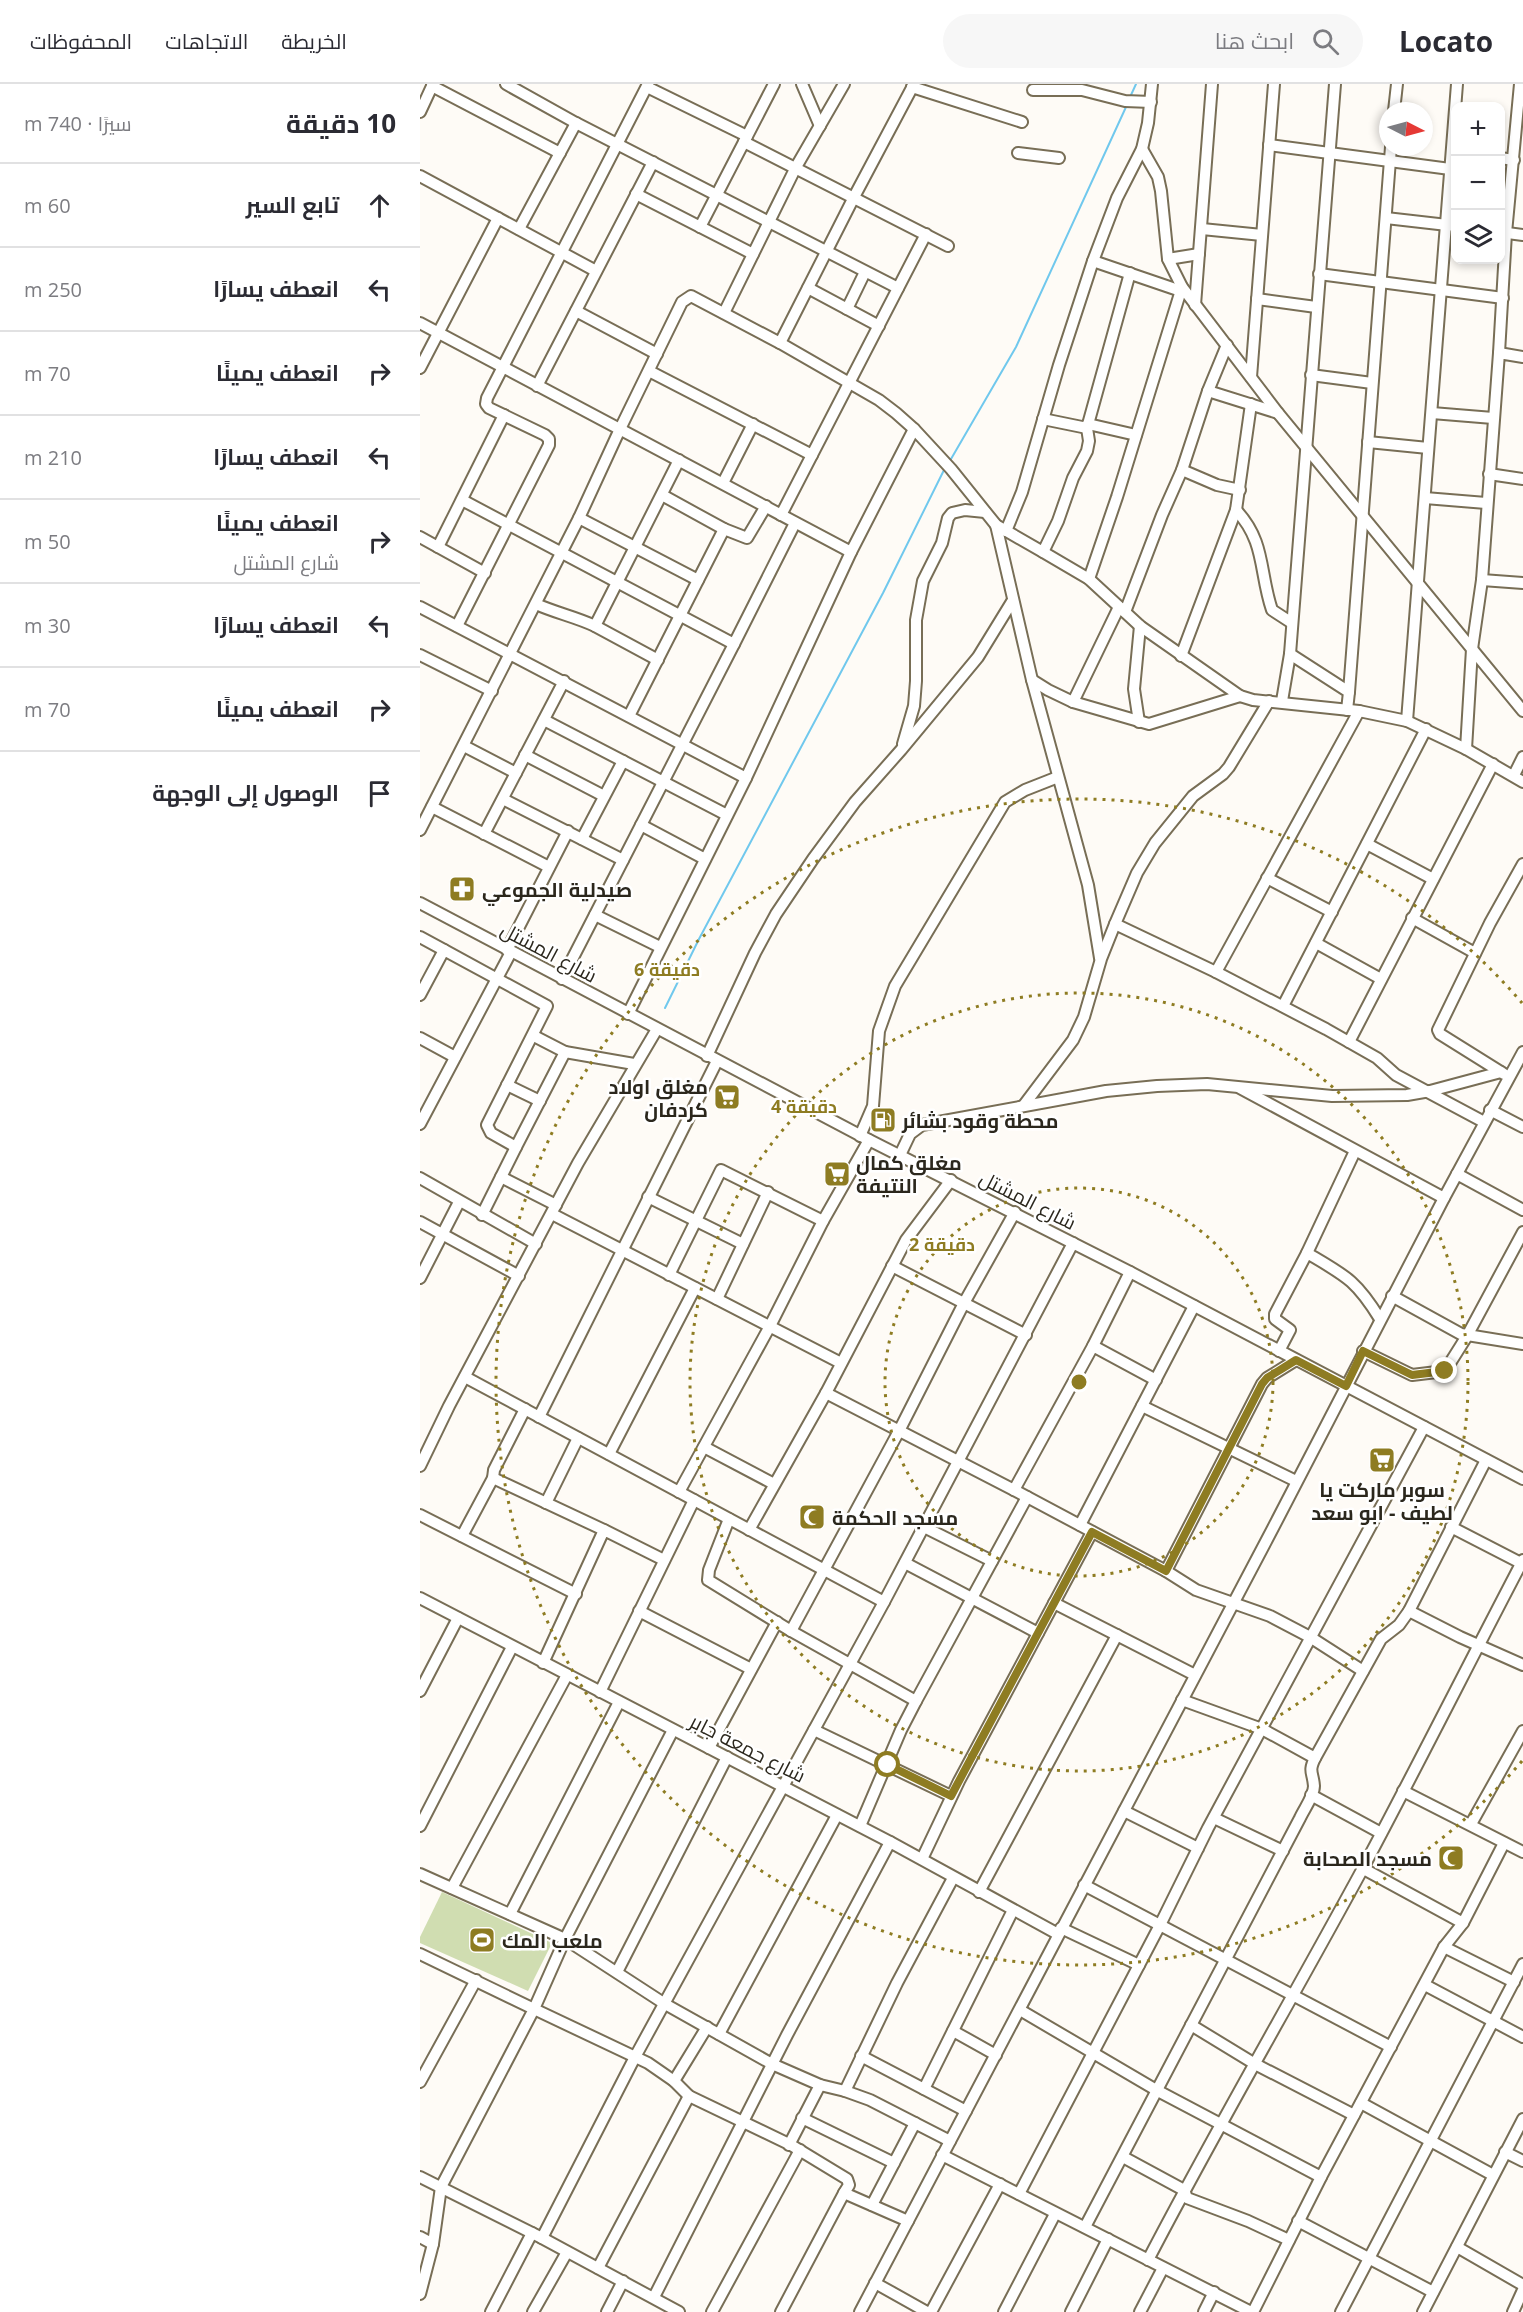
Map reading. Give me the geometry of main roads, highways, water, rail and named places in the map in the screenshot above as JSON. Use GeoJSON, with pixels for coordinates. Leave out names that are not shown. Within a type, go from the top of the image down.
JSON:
{"type":"FeatureCollection","features":[{"type":"Feature","properties":{"kind":"waterway"},"geometry":{"type":"LineString","coordinates":[[1131,95],[1136,84]]}},
{"type":"Feature","properties":{"kind":"waterway"},"geometry":{"type":"LineString","coordinates":[[951,459],[1016,347],[1126,107]]}},
{"type":"Feature","properties":{"kind":"waterway"},"geometry":{"type":"LineString","coordinates":[[665,1008],[699,939],[883,593],[944,470]]}},
{"type":"Feature","properties":{"kind":"place","name":"صيدلية الجموعي"},"geometry":{"type":"Point","coordinates":[462,889]}},
{"type":"Feature","properties":{"kind":"place","name":"مغلق اولاد كردفان"},"geometry":{"type":"Point","coordinates":[727,1097]}},
{"type":"Feature","properties":{"kind":"place","name":"محطة وقود بشائر"},"geometry":{"type":"Point","coordinates":[883,1120]}},
{"type":"Feature","properties":{"kind":"place","name":"مغلق كمال النتيفة"},"geometry":{"type":"Point","coordinates":[837,1174]}},
{"type":"Feature","properties":{"kind":"place","name":"سوبر ماركت يا لطيف - ابو سعد"},"geometry":{"type":"Point","coordinates":[1382,1460]}},
{"type":"Feature","properties":{"kind":"place","name":"مسجد الحكمة"},"geometry":{"type":"Point","coordinates":[812,1517]}},
{"type":"Feature","properties":{"kind":"place","name":"مسجد الصحابة"},"geometry":{"type":"Point","coordinates":[1451,1858]}},
{"type":"Feature","properties":{"kind":"place","name":"ملعب المك"},"geometry":{"type":"Point","coordinates":[482,1940]}}]}
